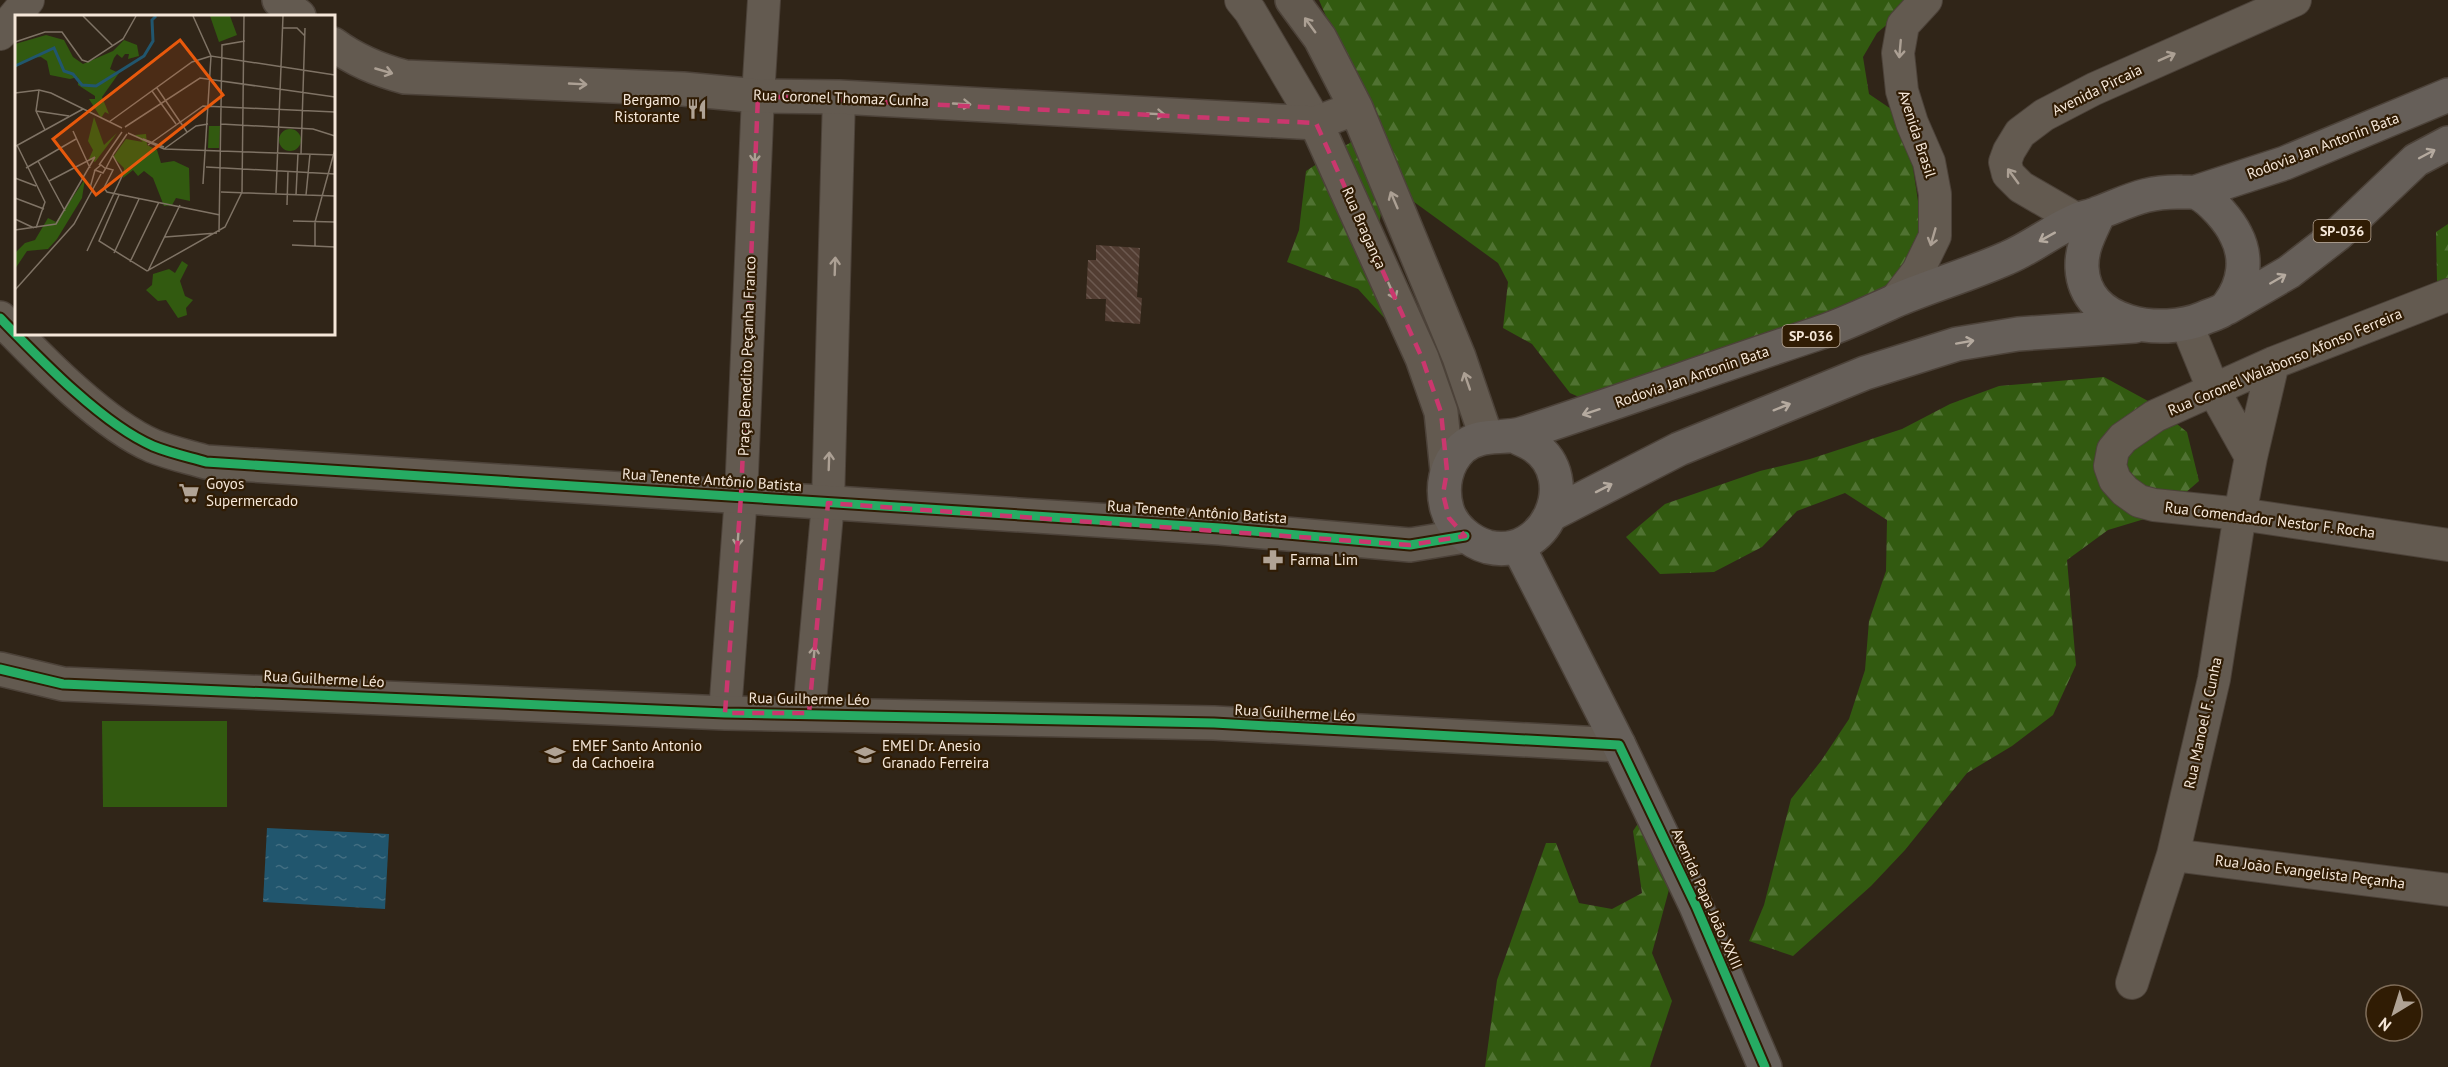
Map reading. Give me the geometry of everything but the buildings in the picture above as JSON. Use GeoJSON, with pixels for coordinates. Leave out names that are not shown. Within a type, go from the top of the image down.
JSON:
{"type":"FeatureCollection","features":[{"type":"Feature","properties":{"kind":"main road","name":"Rodovia Jan Antonin Bata"},"geometry":{"type":"LineString","coordinates":[[2196,192],[2285,163],[2448,95]]}},
{"type":"Feature","properties":{"kind":"main road","name":"SP-036"},"geometry":{"type":"LineString","coordinates":[[1518,546],[1539,534],[1552,514],[1679,450],[1886,366],[1958,344],[2018,333],[2187,325],[2227,308],[2289,272],[2338,234],[2416,160],[2448,143]]}},
{"type":"Feature","properties":{"kind":"main road","name":"SP-036"},"geometry":{"type":"LineString","coordinates":[[2143,326],[2110,314],[2097,304],[2084,282],[2082,265],[2089,216],[2131,198],[2166,191],[2196,192]]}},
{"type":"Feature","properties":{"kind":"main road"},"geometry":{"type":"LineString","coordinates":[[2196,192],[2216,208],[2231,226],[2242,246],[2244,269],[2227,308]]}},
{"type":"Feature","properties":{"kind":"main road","name":"Rodovia Jan Antonin Bata"},"geometry":{"type":"LineString","coordinates":[[1500,436],[1847,324],[1895,301],[2010,257],[2089,216]]}},
{"type":"Feature","properties":{"kind":"main road","name":"SP-036"},"geometry":{"type":"LineString","coordinates":[[1447,471],[1462,448],[1500,436]]}},
{"type":"Feature","properties":{"kind":"main road"},"geometry":{"type":"LineString","coordinates":[[1500,436],[1536,447],[1551,466],[1557,490],[1552,514]]}},
{"type":"Feature","properties":{"kind":"main road"},"geometry":{"type":"LineString","coordinates":[[1447,471],[1443,494],[1449,518],[1465,536],[1490,547],[1518,546]]}},
{"type":"Feature","properties":{"kind":"main road","name":"Avenida Papa João XXIII"},"geometry":{"type":"LineString","coordinates":[[1518,546],[1619,745],[1696,906],[1765,1067]]}},
{"type":"Feature","properties":{"kind":"street"},"geometry":{"type":"LineString","coordinates":[[16,15],[28,0]]}},
{"type":"Feature","properties":{"kind":"street","name":"Praça Benedito Peçanha Franco"},"geometry":{"type":"LineString","coordinates":[[725,713],[741,496],[764,0]]}},
{"type":"Feature","properties":{"kind":"street","name":"Rua Bragança"},"geometry":{"type":"LineString","coordinates":[[1241,0],[1250,11],[1316,123],[1422,358],[1441,412],[1447,471]]}},
{"type":"Feature","properties":{"kind":"street"},"geometry":{"type":"LineString","coordinates":[[1292,0],[1320,38],[1356,108],[1459,357],[1500,436]]}},
{"type":"Feature","properties":{"kind":"street","name":"Avenida Brasil"},"geometry":{"type":"LineString","coordinates":[[1895,301],[1918,271],[1935,236],[1935,194],[1929,162],[1912,123],[1902,91],[1898,53],[1903,25],[1926,0]]}},
{"type":"Feature","properties":{"kind":"street","name":"Avenida Pircaia"},"geometry":{"type":"LineString","coordinates":[[2089,216],[2021,187],[2008,174],[2005,162],[2020,133],[2044,115],[2094,89],[2295,0]]}},
{"type":"Feature","properties":{"kind":"street"},"geometry":{"type":"LineString","coordinates":[[0,34],[15,16]]}},
{"type":"Feature","properties":{"kind":"street","name":"Rua Coronel Thomaz Cunha"},"geometry":{"type":"LineString","coordinates":[[334,45],[351,58],[379,70],[405,77],[683,89],[758,96],[839,97],[1316,123],[1356,108]]}},
{"type":"Feature","properties":{"kind":"street"},"geometry":{"type":"LineString","coordinates":[[809,713],[828,503],[839,97]]}},
{"type":"Feature","properties":{"kind":"street","name":"Rua Coronel Walabonso Afonso Ferreira"},"geometry":{"type":"LineString","coordinates":[[2110,466],[2113,450],[2123,438],[2155,416],[2273,363],[2448,295]]}},
{"type":"Feature","properties":{"kind":"street"},"geometry":{"type":"LineString","coordinates":[[2187,325],[2214,391],[2251,457]]}},
{"type":"Feature","properties":{"kind":"street","name":"Rua Tenente Antônio Batista"},"geometry":{"type":"LineString","coordinates":[[21,334],[88,402],[121,428],[153,446],[206,462],[1220,528],[1410,544],[1465,536]]}},
{"type":"Feature","properties":{"kind":"street","name":"Rua Manoel F. Cunha"},"geometry":{"type":"LineString","coordinates":[[2132,983],[2173,855],[2214,679],[2240,514],[2273,363]]}},
{"type":"Feature","properties":{"kind":"street","name":"Rua Comendador Nestor F. Rocha"},"geometry":{"type":"LineString","coordinates":[[2110,466],[2115,480],[2125,491],[2139,501],[2154,505],[2240,514],[2448,545]]}},
{"type":"Feature","properties":{"kind":"street","name":"Rua Guilherme Léo"},"geometry":{"type":"LineString","coordinates":[[0,669],[63,684],[725,713],[1214,723],[1619,745]]}},
{"type":"Feature","properties":{"kind":"street","name":"Rua João Evangelista Peçanha"},"geometry":{"type":"LineString","coordinates":[[2173,855],[2448,890]]}},
{"type":"Feature","properties":{"kind":"highlighted area"},"geometry":{"type":"Polygon","coordinates":[[[758,96],[1316,123],[1422,358],[1441,412],[1447,471],[1443,494],[1449,518],[1465,536],[1410,545],[828,503],[809,713],[725,713],[741,496],[758,96]]]}},
{"type":"Feature","properties":{"kind":"green space"},"geometry":{"type":"Polygon","coordinates":[[[1319,0],[1916,0],[1877,33],[1863,57],[1869,94],[1897,113],[1907,128],[1924,241],[1896,287],[1610,411],[1570,393],[1532,344],[1503,328],[1508,282],[1498,263],[1399,191],[1383,197],[1378,235],[1409,345],[1358,289],[1287,262],[1299,230],[1306,171],[1362,135],[1370,119],[1319,0]]]}},
{"type":"Feature","properties":{"kind":"green space"},"geometry":{"type":"Polygon","coordinates":[[[2448,224],[2448,284],[2437,281],[2436,232],[2448,224]]]}},
{"type":"Feature","properties":{"kind":"green space"},"geometry":{"type":"Polygon","coordinates":[[[2104,377],[2148,401],[2187,432],[2199,481],[2161,514],[2108,530],[2067,560],[2076,665],[2053,715],[2012,746],[1967,773],[1905,850],[1871,886],[1793,956],[1749,941],[1764,905],[1791,799],[1821,761],[1849,719],[1865,670],[1869,621],[1886,571],[1887,520],[1845,493],[1797,511],[1762,547],[1714,572],[1660,574],[1626,537],[1665,504],[1760,471],[1810,459],[1902,429],[1950,404],[1999,386],[2104,377]]]}},
{"type":"Feature","properties":{"kind":"green space"},"geometry":{"type":"Polygon","coordinates":[[[102,721],[227,721],[227,807],[103,807],[102,721]]]}},
{"type":"Feature","properties":{"kind":"green space"},"geometry":{"type":"Polygon","coordinates":[[[1641,819],[1674,871],[1652,953],[1672,1001],[1650,1067],[1485,1067],[1497,980],[1546,843],[1556,843],[1579,903],[1612,909],[1642,893],[1633,831],[1641,819]]]}},
{"type":"Feature","properties":{"kind":"water"},"geometry":{"type":"Polygon","coordinates":[[[267,828],[389,834],[385,909],[263,902],[267,828]]]}},
{"type":"Feature","properties":{"kind":"cycle path"},"geometry":{"type":"LineString","coordinates":[[0,318],[15,333]]}},
{"type":"Feature","properties":{"kind":"cycle path"},"geometry":{"type":"LineString","coordinates":[[16,334],[72,389],[133,436],[153,446],[206,462],[1220,528],[1410,545],[1465,536]]}},
{"type":"Feature","properties":{"kind":"cycle path"},"geometry":{"type":"LineString","coordinates":[[0,669],[63,684],[725,713],[1214,723],[1619,745],[1696,906],[1765,1067]]}},
{"type":"Feature","properties":{"kind":"place","name":"Bergamo Ristorante"},"geometry":{"type":"Point","coordinates":[697,109]}},
{"type":"Feature","properties":{"kind":"place","name":"Goyos Supermercado"},"geometry":{"type":"Point","coordinates":[189,493]}},
{"type":"Feature","properties":{"kind":"place","name":"Farma Lim"},"geometry":{"type":"Point","coordinates":[1273,560]}},
{"type":"Feature","properties":{"kind":"place","name":"EMEF Santo Antonio da Cachoeira"},"geometry":{"type":"Point","coordinates":[555,755]}},
{"type":"Feature","properties":{"kind":"place","name":"EMEI Dr. Anesio Granado Ferreira"},"geometry":{"type":"Point","coordinates":[865,755]}}]}
